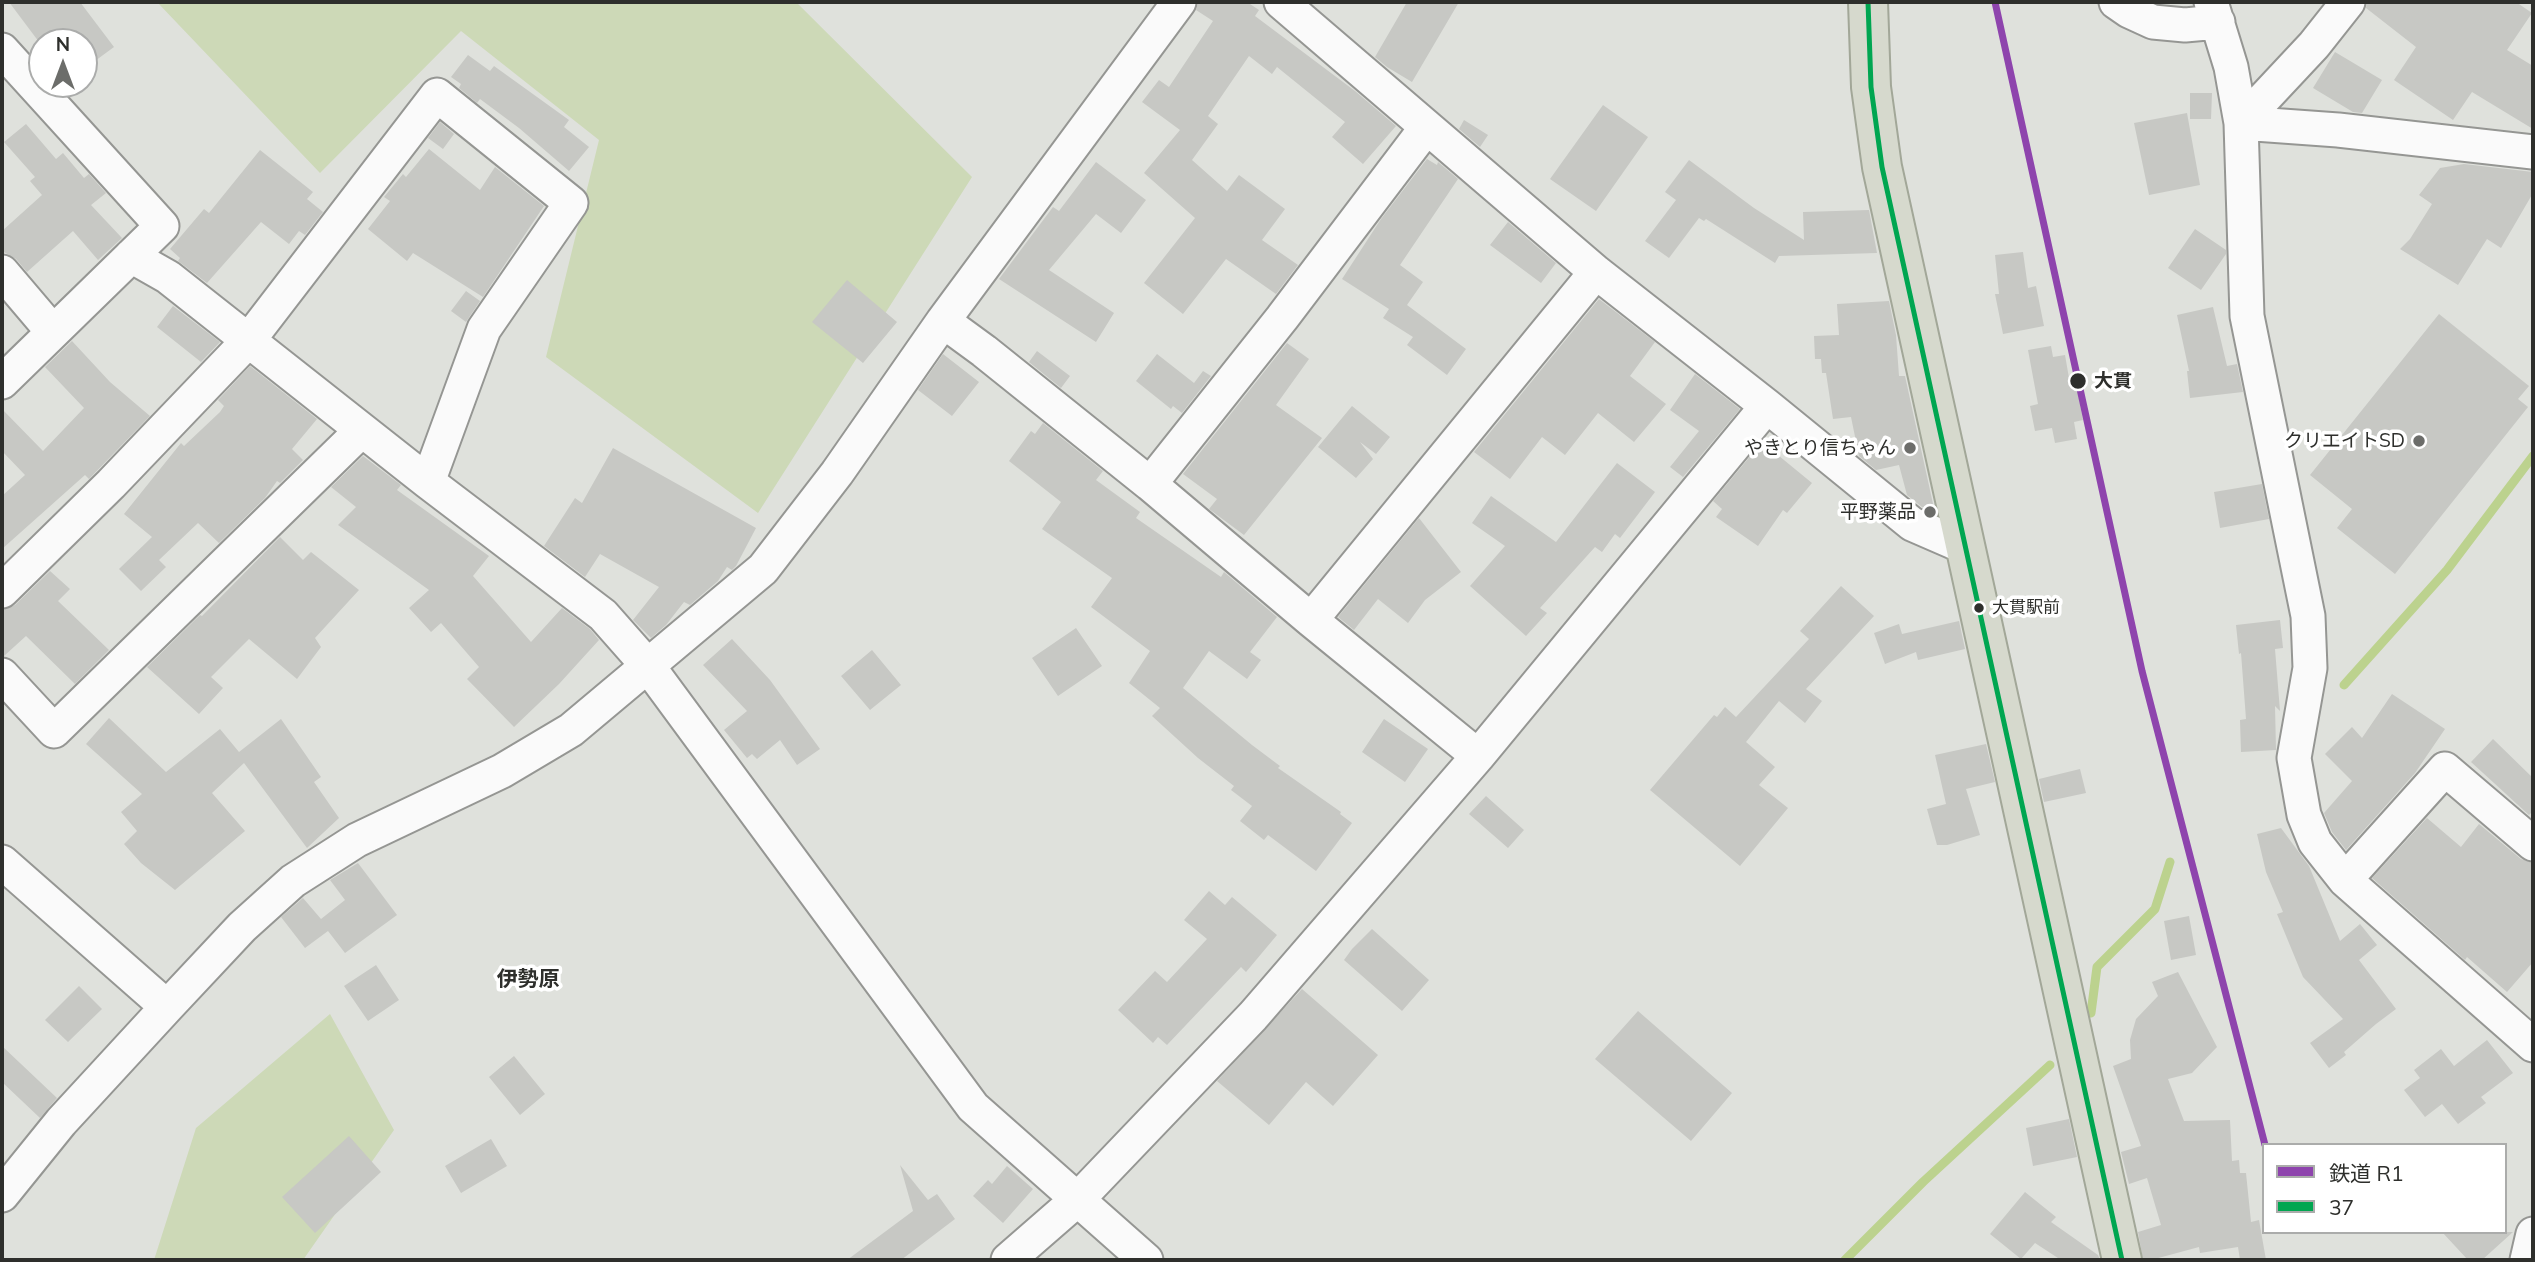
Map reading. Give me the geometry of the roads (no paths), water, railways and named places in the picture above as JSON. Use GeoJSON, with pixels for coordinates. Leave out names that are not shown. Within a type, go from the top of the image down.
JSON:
{"type":"FeatureCollection","features":[{"type":"Feature","properties":{"kind":"highway"},"geometry":{"type":"LineString","coordinates":[[1868,2],[1871,87],[1882,167],[2122,1260]]}},
{"type":"Feature","properties":{"kind":"street"},"geometry":{"type":"LineString","coordinates":[[2,1195],[61,1122],[167,1007],[242,927],[293,881],[357,840],[502,771],[571,730],[763,569],[837,473],[943,321],[1179,2]]}},
{"type":"Feature","properties":{"kind":"street"},"geometry":{"type":"LineString","coordinates":[[1281,2],[1596,272],[1912,524],[1965,547]]}},
{"type":"Feature","properties":{"kind":"street"},"geometry":{"type":"LineString","coordinates":[[2116,2],[2129,12],[2153,22],[2185,25],[2215,12],[2231,66],[2241,124],[2247,316],[2309,625],[2310,668],[2294,758],[2304,815],[2315,842],[2345,880],[2533,1045]]}},
{"type":"Feature","properties":{"kind":"street"},"geometry":{"type":"LineString","coordinates":[[2241,124],[2314,45],[2348,2]]}},
{"type":"Feature","properties":{"kind":"street"},"geometry":{"type":"LineString","coordinates":[[2,50],[162,226],[2,382]]}},
{"type":"Feature","properties":{"kind":"street"},"geometry":{"type":"LineString","coordinates":[[2,590],[111,484],[248,341],[437,95],[571,203],[484,330],[428,482]]}},
{"type":"Feature","properties":{"kind":"street"},"geometry":{"type":"LineString","coordinates":[[2241,124],[2338,130],[2533,152]]}},
{"type":"Feature","properties":{"kind":"street"},"geometry":{"type":"LineString","coordinates":[[1150,484],[1282,318],[1426,128]]}},
{"type":"Feature","properties":{"kind":"street"},"geometry":{"type":"LineString","coordinates":[[131,256],[168,277],[428,482],[603,615],[648,666],[973,1107],[1146,1260]]}},
{"type":"Feature","properties":{"kind":"street"},"geometry":{"type":"LineString","coordinates":[[2,272],[53,332]]}},
{"type":"Feature","properties":{"kind":"street"},"geometry":{"type":"LineString","coordinates":[[1311,620],[1596,272]]}},
{"type":"Feature","properties":{"kind":"street"},"geometry":{"type":"LineString","coordinates":[[943,321],[1150,484],[1478,756]]}},
{"type":"Feature","properties":{"kind":"street"},"geometry":{"type":"LineString","coordinates":[[1008,1260],[1078,1199],[1253,1016],[1478,756],[1767,406]]}},
{"type":"Feature","properties":{"kind":"street"},"geometry":{"type":"LineString","coordinates":[[2,675],[54,731],[362,430]]}},
{"type":"Feature","properties":{"kind":"street"},"geometry":{"type":"LineString","coordinates":[[2345,880],[2445,769],[2533,844]]}},
{"type":"Feature","properties":{"kind":"street"},"geometry":{"type":"LineString","coordinates":[[2,862],[167,1007]]}},
{"type":"Feature","properties":{"kind":"street"},"geometry":{"type":"LineString","coordinates":[[2527,1260],[2533,1234]]}},
{"type":"Feature","properties":{"kind":"waterway"},"geometry":{"type":"LineString","coordinates":[[2344,685],[2447,570],[2533,456]]}},
{"type":"Feature","properties":{"kind":"waterway"},"geometry":{"type":"LineString","coordinates":[[2091,1013],[2097,967],[2155,909],[2170,862]]}},
{"type":"Feature","properties":{"kind":"waterway"},"geometry":{"type":"LineString","coordinates":[[1845,1260],[1923,1182],[2050,1065]]}},
{"type":"Feature","properties":{"kind":"rail line","name":"R1"},"geometry":{"type":"LineString","coordinates":[[1995,2],[2142,671],[2264,1143]]}},
{"type":"Feature","properties":{"kind":"place","name":"大貫"},"geometry":{"type":"Point","coordinates":[2078,381]}},
{"type":"Feature","properties":{"kind":"place","name":"クリエイトSD"},"geometry":{"type":"Point","coordinates":[2419,441]}},
{"type":"Feature","properties":{"kind":"place","name":"やきとり信ちゃん"},"geometry":{"type":"Point","coordinates":[1910,448]}},
{"type":"Feature","properties":{"kind":"place","name":"平野薬品"},"geometry":{"type":"Point","coordinates":[1930,512]}},
{"type":"Feature","properties":{"kind":"place","name":"大貫駅前"},"geometry":{"type":"Point","coordinates":[1979,608]}},
{"type":"Feature","properties":{"kind":"district","name":"伊勢原"},"geometry":{"type":"Point","coordinates":[528,980]}}]}
